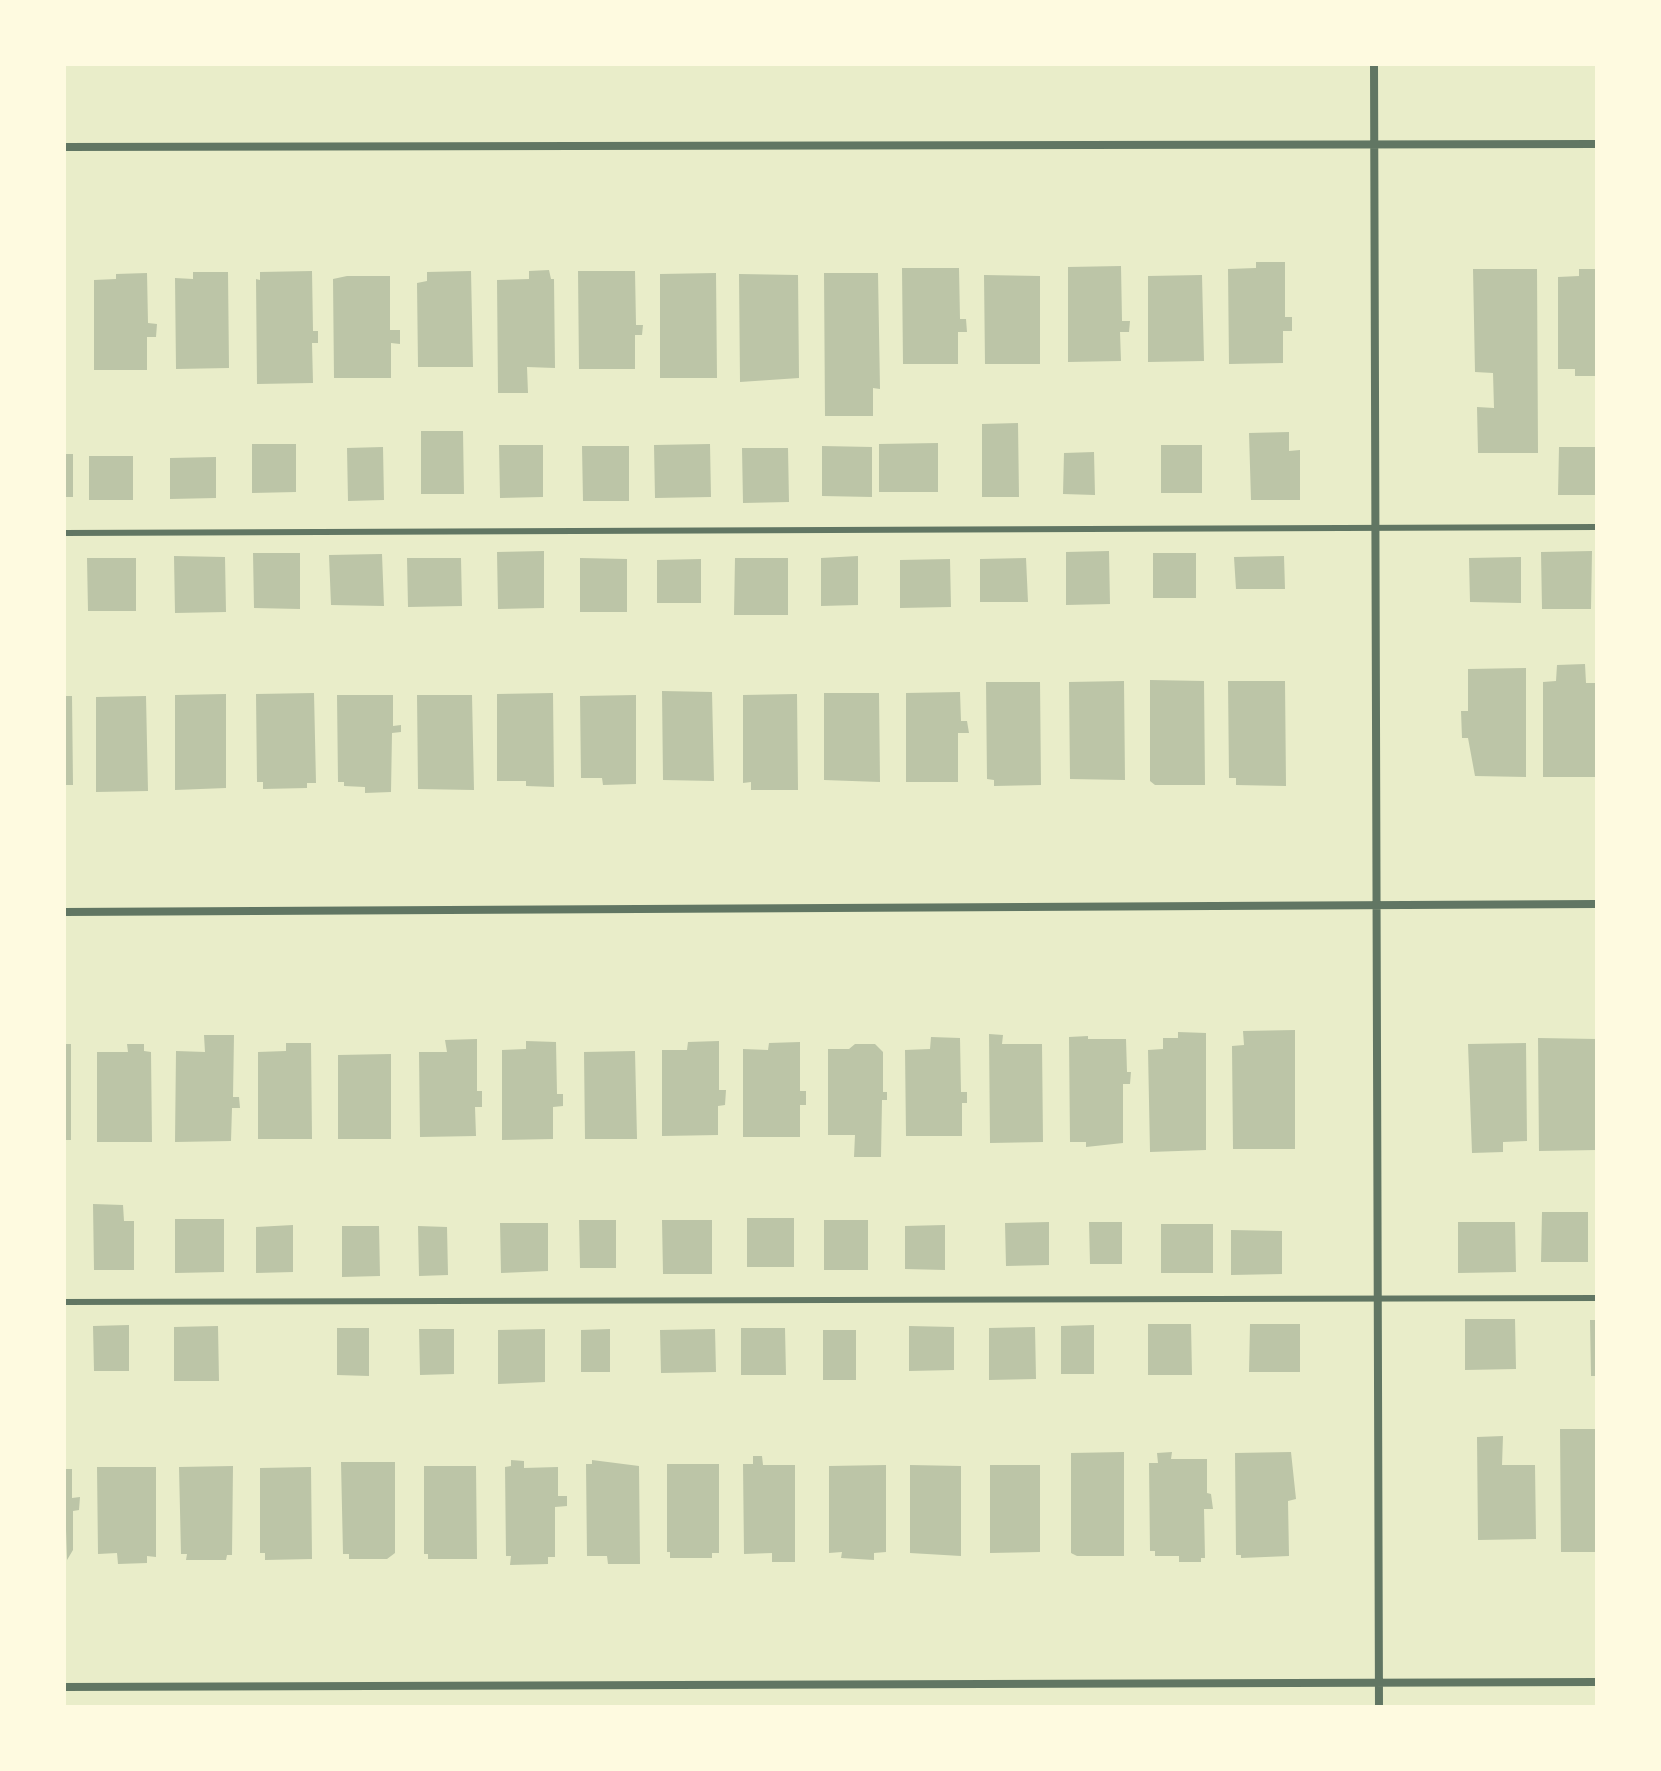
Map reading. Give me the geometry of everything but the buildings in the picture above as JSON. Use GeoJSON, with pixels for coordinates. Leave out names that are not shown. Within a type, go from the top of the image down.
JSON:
{"type":"FeatureCollection","features":[{"type":"Feature","properties":{"kind":"street"},"geometry":{"type":"LineString","coordinates":[[1374,64],[1379,904],[1379,1707]]}},
{"type":"Feature","properties":{"kind":"street"},"geometry":{"type":"LineString","coordinates":[[64,147],[1597,144]]}},
{"type":"Feature","properties":{"kind":"street"},"geometry":{"type":"LineString","coordinates":[[64,912],[1597,904]]}},
{"type":"Feature","properties":{"kind":"street"},"geometry":{"type":"LineString","coordinates":[[64,1687],[1597,1682]]}},
{"type":"Feature","properties":{"kind":"lane"},"geometry":{"type":"LineString","coordinates":[[64,533],[1597,527]]}},
{"type":"Feature","properties":{"kind":"lane"},"geometry":{"type":"LineString","coordinates":[[64,1302],[1597,1298]]}}]}
